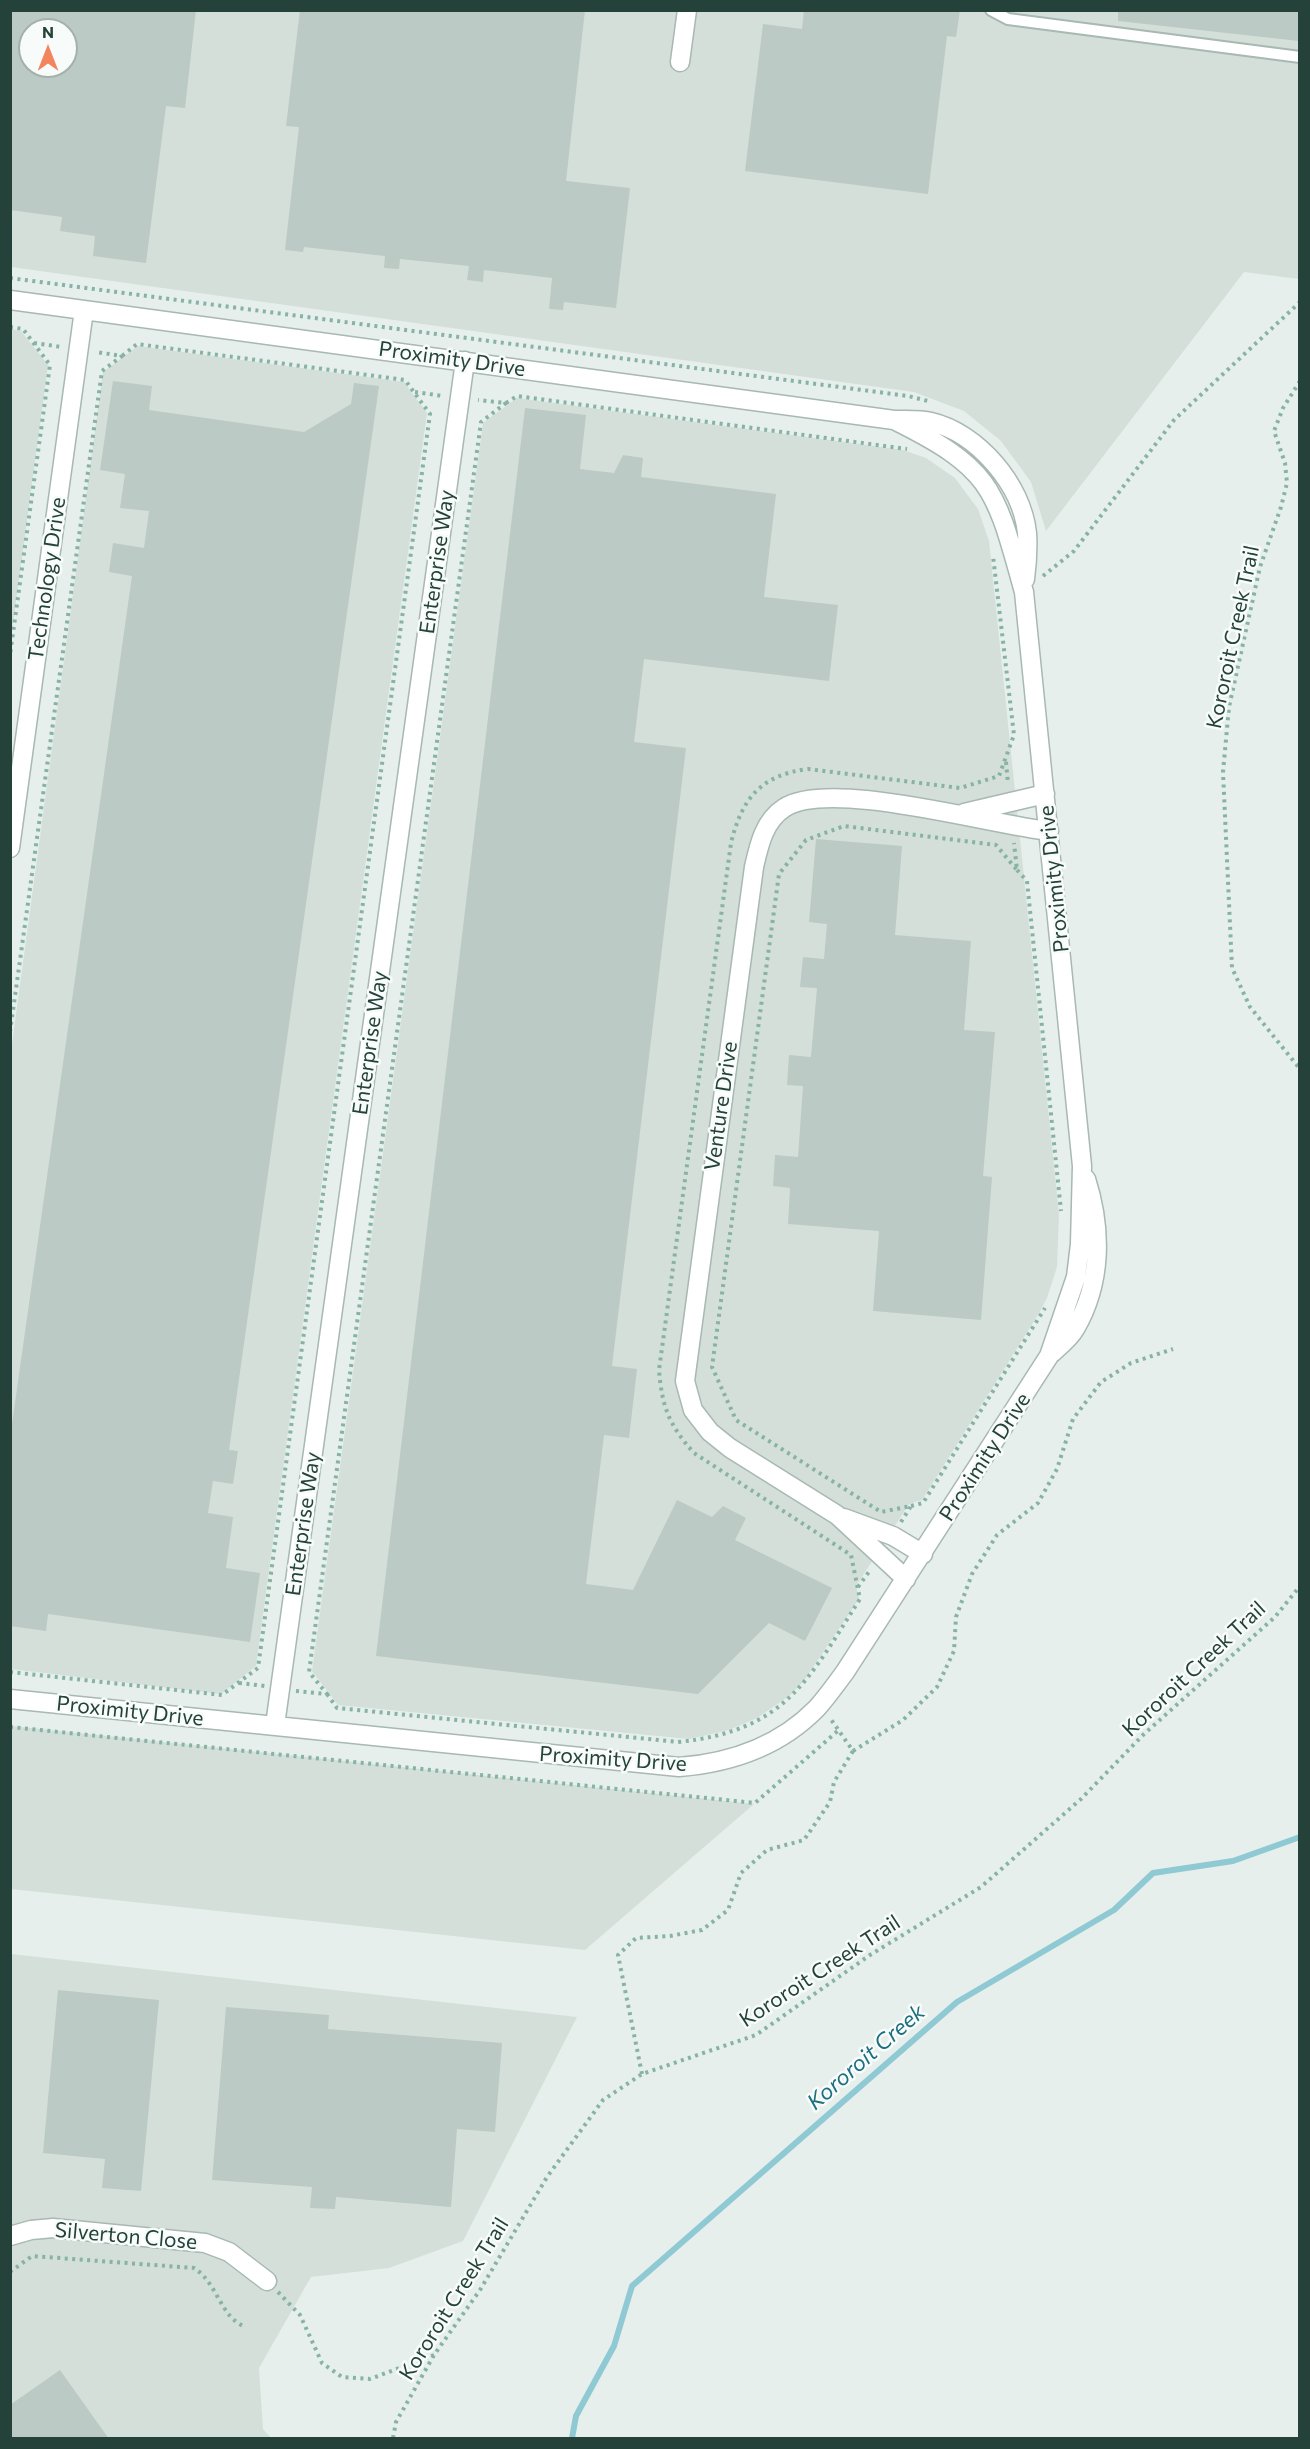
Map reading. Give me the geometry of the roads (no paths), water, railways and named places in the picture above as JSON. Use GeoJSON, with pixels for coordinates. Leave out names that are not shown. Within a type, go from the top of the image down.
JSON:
{"type":"FeatureCollection","features":[{"type":"Feature","properties":{"kind":"street"},"geometry":{"type":"LineString","coordinates":[[680,62],[687,10]]}},
{"type":"Feature","properties":{"kind":"street","name":"Proximity Drive"},"geometry":{"type":"LineString","coordinates":[[10,300],[894,420],[957,454],[984,480],[1001,512],[1023,592],[1082,1166],[1080,1244],[1076,1277],[1049,1356],[923,1554],[816,1709],[778,1739],[748,1754],[713,1764],[679,1767],[10,1699]]}},
{"type":"Feature","properties":{"kind":"street","name":"Technology Drive"},"geometry":{"type":"LineString","coordinates":[[10,848],[84,310]]}},
{"type":"Feature","properties":{"kind":"street","name":"Enterprise Way"},"geometry":{"type":"LineString","coordinates":[[275,1725],[465,361]]}},
{"type":"Feature","properties":{"kind":"street","name":"Venture Drive"},"geometry":{"type":"LineString","coordinates":[[959,813],[1010,804],[1045,794]]}},
{"type":"Feature","properties":{"kind":"street","name":"Venture Drive"},"geometry":{"type":"LineString","coordinates":[[923,1554],[892,1536],[837,1515],[730,1448],[710,1431],[693,1410],[685,1381],[754,867],[761,838],[772,819],[785,807],[806,799],[829,796],[959,813],[1012,827],[1049,831]]}},
{"type":"Feature","properties":{"kind":"street","name":"Venture Drive"},"geometry":{"type":"LineString","coordinates":[[837,1515],[906,1579]]}},
{"type":"Feature","properties":{"kind":"street","name":"Silverton Close"},"geometry":{"type":"LineString","coordinates":[[10,2236],[31,2230],[53,2228],[205,2243],[229,2252],[267,2281]]}},
{"type":"Feature","properties":{"kind":"lane"},"geometry":{"type":"LineString","coordinates":[[991,10],[1008,18],[1299,57]]}},
{"type":"Feature","properties":{"kind":"waterway","name":"Kororoit Creek"},"geometry":{"type":"LineString","coordinates":[[572,2438],[576,2416],[614,2346],[632,2286],[957,2002],[1114,1910],[1153,1873],[1233,1861],[1300,1837]]}}]}
